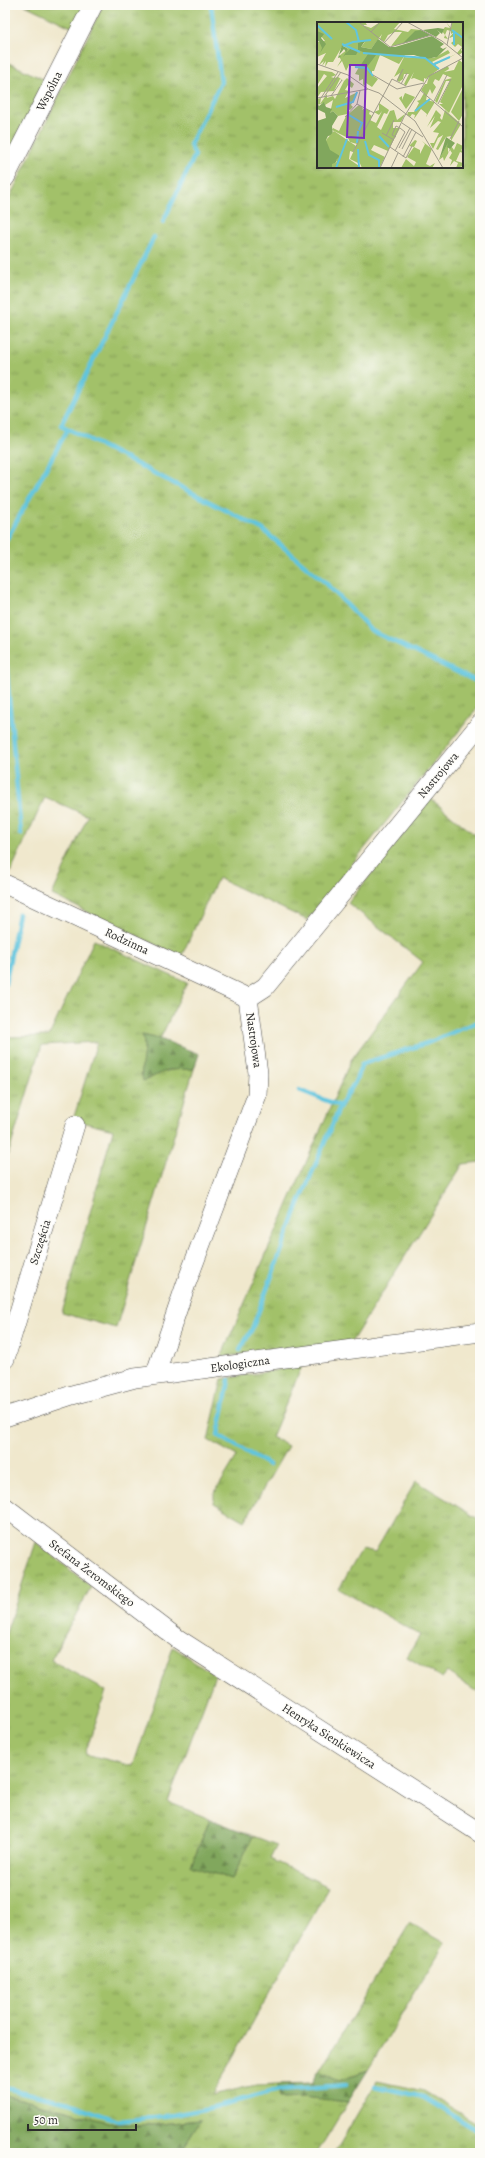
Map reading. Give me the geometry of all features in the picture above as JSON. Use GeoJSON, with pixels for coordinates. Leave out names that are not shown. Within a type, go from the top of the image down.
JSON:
{"type":"FeatureCollection","features":[{"type":"Feature","properties":{"kind":"street","name":"Wspólna"},"geometry":{"type":"LineString","coordinates":[[5,178],[93,5]]}},
{"type":"Feature","properties":{"kind":"street","name":"Nastrojowa"},"geometry":{"type":"LineString","coordinates":[[155,1375],[186,1284],[257,1095],[258,1072],[248,998],[265,987],[480,724]]}},
{"type":"Feature","properties":{"kind":"street","name":"Rodzinna"},"geometry":{"type":"LineString","coordinates":[[5,884],[248,998]]}},
{"type":"Feature","properties":{"kind":"street","name":"Szczęścia"},"geometry":{"type":"LineString","coordinates":[[5,1359],[75,1126]]}},
{"type":"Feature","properties":{"kind":"street","name":"Ekologiczna"},"geometry":{"type":"LineString","coordinates":[[5,1416],[118,1382],[155,1375],[480,1332]]}},
{"type":"Feature","properties":{"kind":"street","name":"Stefana Żeromskiego"},"geometry":{"type":"LineString","coordinates":[[5,1507],[178,1639]]}},
{"type":"Feature","properties":{"kind":"street","name":"Henryka Sienkiewicza"},"geometry":{"type":"LineString","coordinates":[[178,1639],[480,1833]]}},
{"type":"Feature","properties":{"kind":"green space"},"geometry":{"type":"Polygon","coordinates":[[[25,5],[85,5],[73,28],[25,5]]]}},
{"type":"Feature","properties":{"kind":"green space"},"geometry":{"type":"Polygon","coordinates":[[[103,5],[480,5],[480,705],[307,920],[218,878],[181,957],[52,895],[88,816],[45,797],[9,875],[5,873],[5,207],[103,5]]]}},
{"type":"Feature","properties":{"kind":"green space"},"geometry":{"type":"Polygon","coordinates":[[[5,61],[47,81],[5,163],[5,61]]]}},
{"type":"Feature","properties":{"kind":"green space"},"geometry":{"type":"Polygon","coordinates":[[[431,799],[480,839],[480,1162],[463,1164],[352,1341],[221,1357],[351,1060],[423,962],[348,903],[431,799]]]}},
{"type":"Feature","properties":{"kind":"green space"},"geometry":{"type":"Polygon","coordinates":[[[94,940],[187,983],[160,1039],[142,1035],[145,1042],[141,1075],[148,1080],[153,1076],[164,1072],[194,1069],[116,1328],[62,1313],[113,1130],[73,1120],[97,1042],[42,1045],[5,1165],[5,1037],[49,1036],[94,940]]]}},
{"type":"Feature","properties":{"kind":"green space"},"geometry":{"type":"Polygon","coordinates":[[[142,1035],[160,1039],[199,1054],[194,1069],[168,1070],[143,1081],[142,1070],[144,1041],[142,1035]]]}},
{"type":"Feature","properties":{"kind":"green space"},"geometry":{"type":"Polygon","coordinates":[[[302,1366],[272,1437],[288,1446],[245,1521],[214,1503],[214,1494],[237,1456],[208,1440],[222,1379],[302,1366]]]}},
{"type":"Feature","properties":{"kind":"green space"},"geometry":{"type":"Polygon","coordinates":[[[416,1481],[480,1520],[480,1694],[447,1672],[442,1678],[407,1657],[420,1635],[339,1589],[362,1549],[375,1552],[416,1481]]]}},
{"type":"Feature","properties":{"kind":"green space"},"geometry":{"type":"Polygon","coordinates":[[[36,1542],[91,1587],[51,1660],[106,1691],[85,1754],[133,1766],[173,1647],[215,1675],[168,1802],[210,1819],[191,1866],[232,1879],[253,1836],[277,1845],[270,1859],[329,1887],[212,2095],[256,2085],[277,2084],[279,2098],[303,2097],[348,2102],[317,2153],[180,2153],[200,2120],[152,2125],[115,2124],[5,2095],[5,1636],[36,1542]]]}},
{"type":"Feature","properties":{"kind":"green space"},"geometry":{"type":"Polygon","coordinates":[[[210,1819],[253,1836],[232,1879],[191,1866],[210,1819]]]}},
{"type":"Feature","properties":{"kind":"green space"},"geometry":{"type":"Polygon","coordinates":[[[410,1923],[445,1943],[368,2070],[339,2080],[319,2071],[410,1923]]]}},
{"type":"Feature","properties":{"kind":"green space"},"geometry":{"type":"Polygon","coordinates":[[[368,2070],[348,2102],[303,2097],[279,2098],[277,2084],[312,2083],[319,2071],[339,2080],[368,2070]]]}},
{"type":"Feature","properties":{"kind":"green space"},"geometry":{"type":"Polygon","coordinates":[[[377,2081],[424,2091],[480,2125],[480,2153],[334,2153],[377,2081]]]}},
{"type":"Feature","properties":{"kind":"green space"},"geometry":{"type":"Polygon","coordinates":[[[5,2095],[115,2124],[152,2125],[201,2120],[180,2153],[5,2153],[5,2095]]]}},
{"type":"Feature","properties":{"kind":"waterway"},"geometry":{"type":"LineString","coordinates":[[163,222],[195,155],[190,145],[221,82],[211,5]]}},
{"type":"Feature","properties":{"kind":"waterway"},"geometry":{"type":"LineString","coordinates":[[154,237],[61,425],[262,529],[326,583],[372,631],[480,683]]}},
{"type":"Feature","properties":{"kind":"waterway"},"geometry":{"type":"LineString","coordinates":[[5,542],[68,429]]}},
{"type":"Feature","properties":{"kind":"waterway"},"geometry":{"type":"LineString","coordinates":[[5,653],[21,834]]}},
{"type":"Feature","properties":{"kind":"waterway"},"geometry":{"type":"LineString","coordinates":[[5,984],[19,914]]}},
{"type":"Feature","properties":{"kind":"waterway"},"geometry":{"type":"LineString","coordinates":[[240,1350],[252,1329],[298,1206],[340,1106],[355,1082],[362,1064],[430,1042],[480,1021]]}},
{"type":"Feature","properties":{"kind":"waterway"},"geometry":{"type":"LineString","coordinates":[[299,1090],[340,1106]]}},
{"type":"Feature","properties":{"kind":"waterway"},"geometry":{"type":"LineString","coordinates":[[229,1380],[218,1435],[269,1465]]}},
{"type":"Feature","properties":{"kind":"waterway"},"geometry":{"type":"LineString","coordinates":[[5,2088],[69,2103],[119,2121],[173,2115],[214,2107],[278,2090],[346,2085]]}},
{"type":"Feature","properties":{"kind":"waterway"},"geometry":{"type":"LineString","coordinates":[[375,2086],[423,2097],[480,2132]]}}]}
